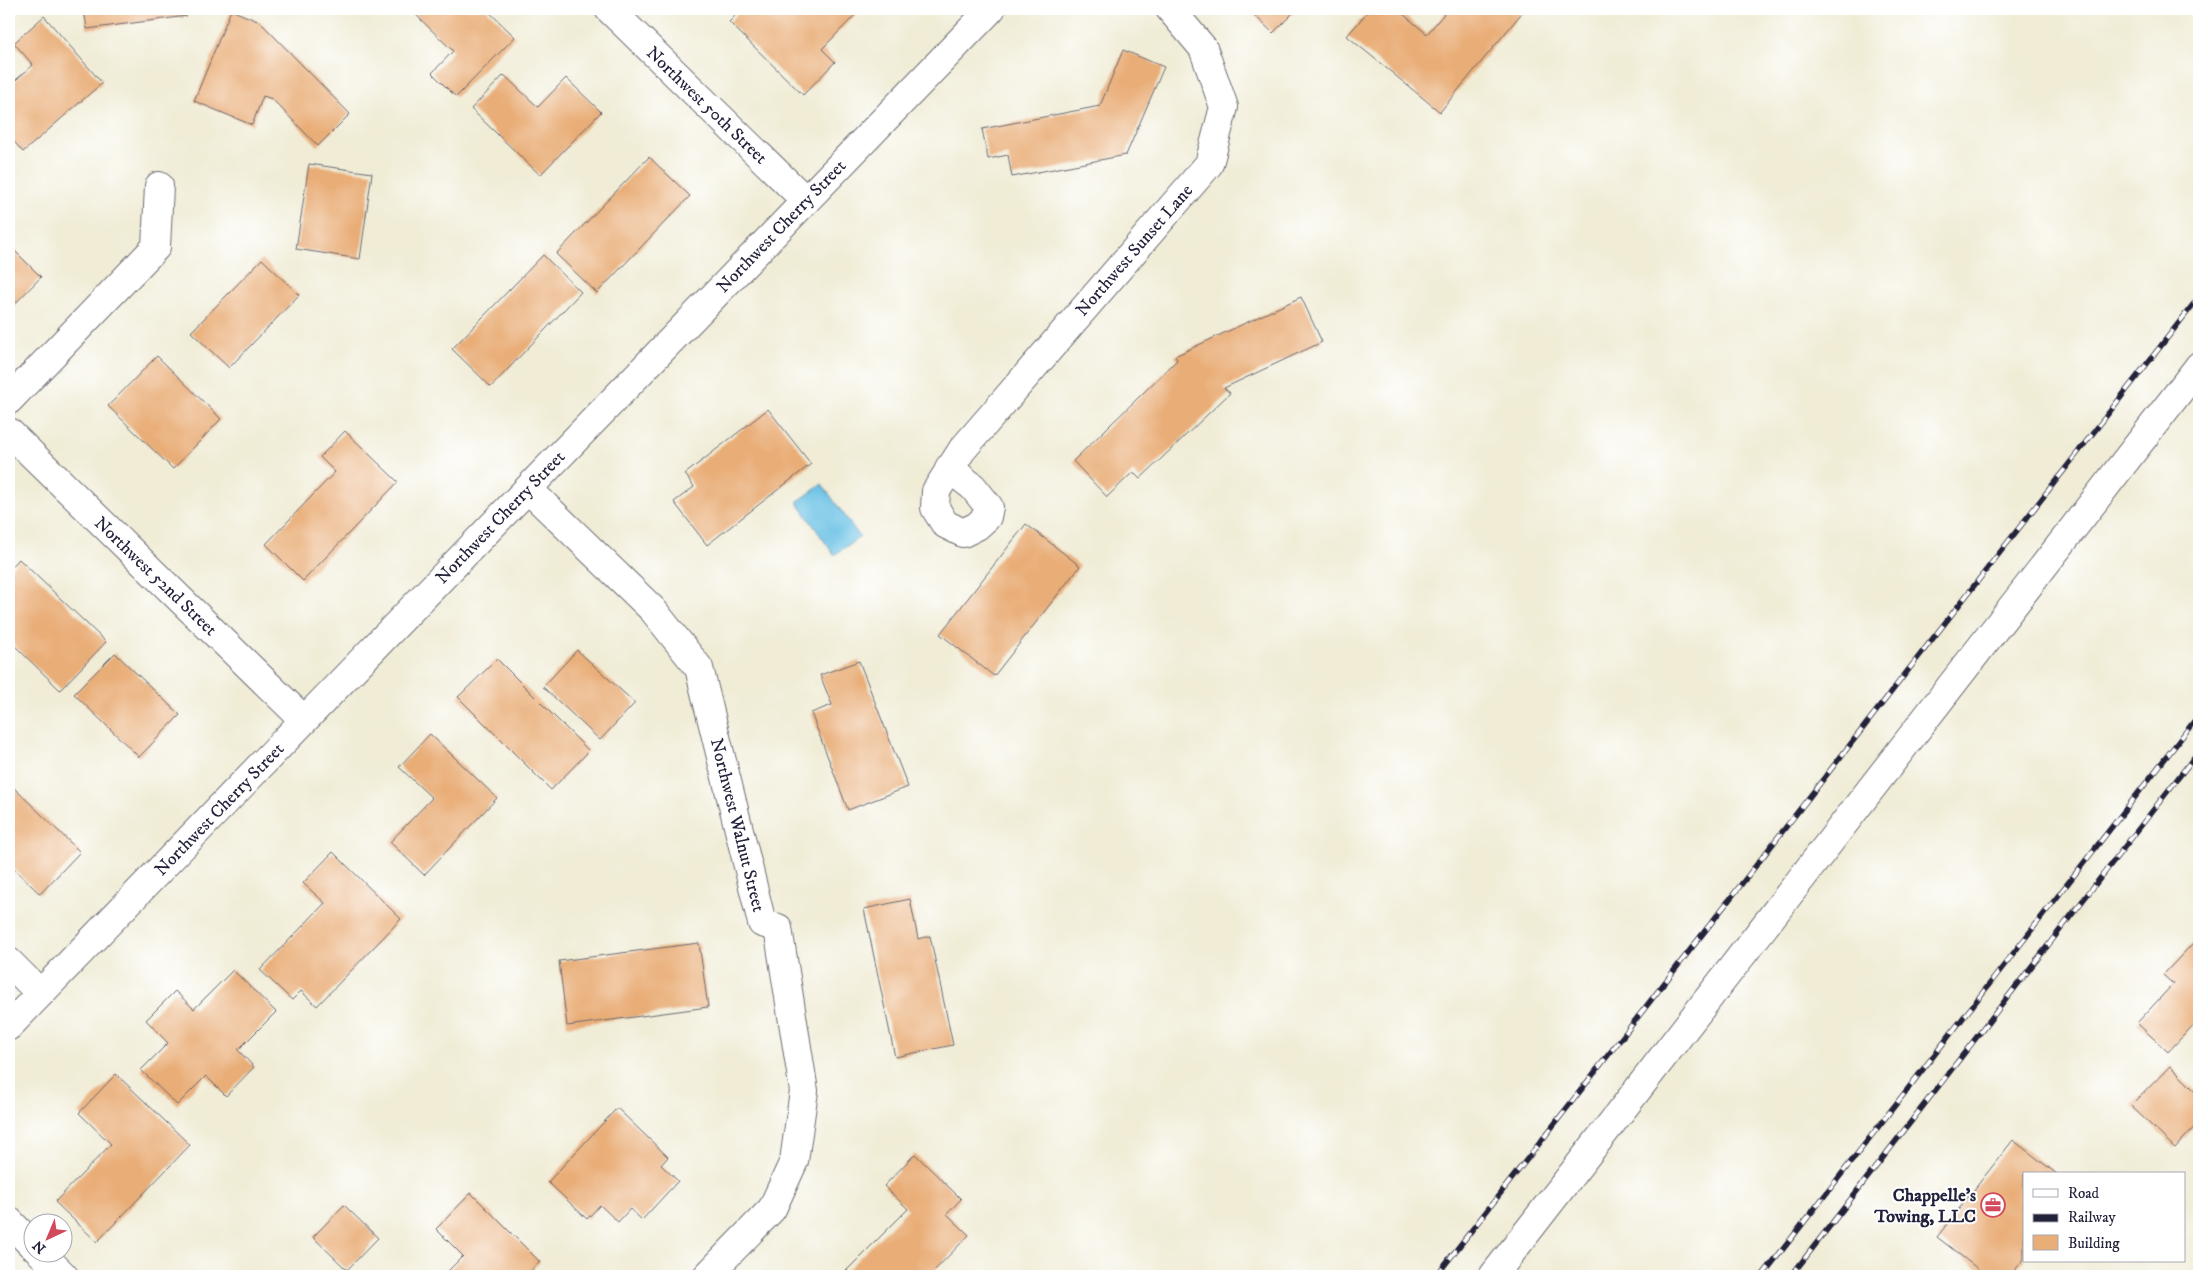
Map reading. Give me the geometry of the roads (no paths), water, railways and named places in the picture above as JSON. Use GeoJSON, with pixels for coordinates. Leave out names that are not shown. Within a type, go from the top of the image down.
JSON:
{"type":"FeatureCollection","features":[{"type":"Feature","properties":{"kind":"street","name":"Northwest 50th Street"},"geometry":{"type":"LineString","coordinates":[[609,9],[805,200]]}},
{"type":"Feature","properties":{"kind":"street","name":"Northwest Cherry Street"},"geometry":{"type":"LineString","coordinates":[[9,1026],[991,9]]}},
{"type":"Feature","properties":{"kind":"street","name":"Northwest Sunset Lane"},"geometry":{"type":"LineString","coordinates":[[949,468],[962,450],[1209,164],[1224,106],[1203,48],[1170,9]]}},
{"type":"Feature","properties":{"kind":"street"},"geometry":{"type":"LineString","coordinates":[[9,400],[156,247],[159,186]]}},
{"type":"Feature","properties":{"kind":"street"},"geometry":{"type":"LineString","coordinates":[[1493,1276],[2199,366]]}},
{"type":"Feature","properties":{"kind":"street","name":"Northwest 52nd Street"},"geometry":{"type":"LineString","coordinates":[[9,432],[304,720]]}},
{"type":"Feature","properties":{"kind":"street","name":"Northwest Walnut Street"},"geometry":{"type":"LineString","coordinates":[[528,489],[652,610],[699,668],[762,923],[778,928],[804,1090],[794,1161],[772,1209],[707,1276]]}},
{"type":"Feature","properties":{"kind":"street"},"geometry":{"type":"LineString","coordinates":[[9,962],[40,993]]}},
{"type":"Feature","properties":{"kind":"street"},"geometry":{"type":"LineString","coordinates":[[9,1221],[22,1235]]}},
{"type":"Feature","properties":{"kind":"street"},"geometry":{"type":"LineString","coordinates":[[50,1262],[64,1276]]}},
{"type":"Feature","properties":{"kind":"water"},"geometry":{"type":"Polygon","coordinates":[[[822,484],[860,537],[834,555],[797,502],[822,484]]]}},
{"type":"Feature","properties":{"kind":"railway"},"geometry":{"type":"LineString","coordinates":[[1436,1276],[2199,297]]}},
{"type":"Feature","properties":{"kind":"railway"},"geometry":{"type":"LineString","coordinates":[[1762,1276],[2199,715]]}},
{"type":"Feature","properties":{"kind":"railway"},"geometry":{"type":"LineString","coordinates":[[1791,1276],[2199,751]]}},
{"type":"Feature","properties":{"kind":"place","name":"Chappelle's Towing, LLC"},"geometry":{"type":"Point","coordinates":[1993,1205]}}]}
